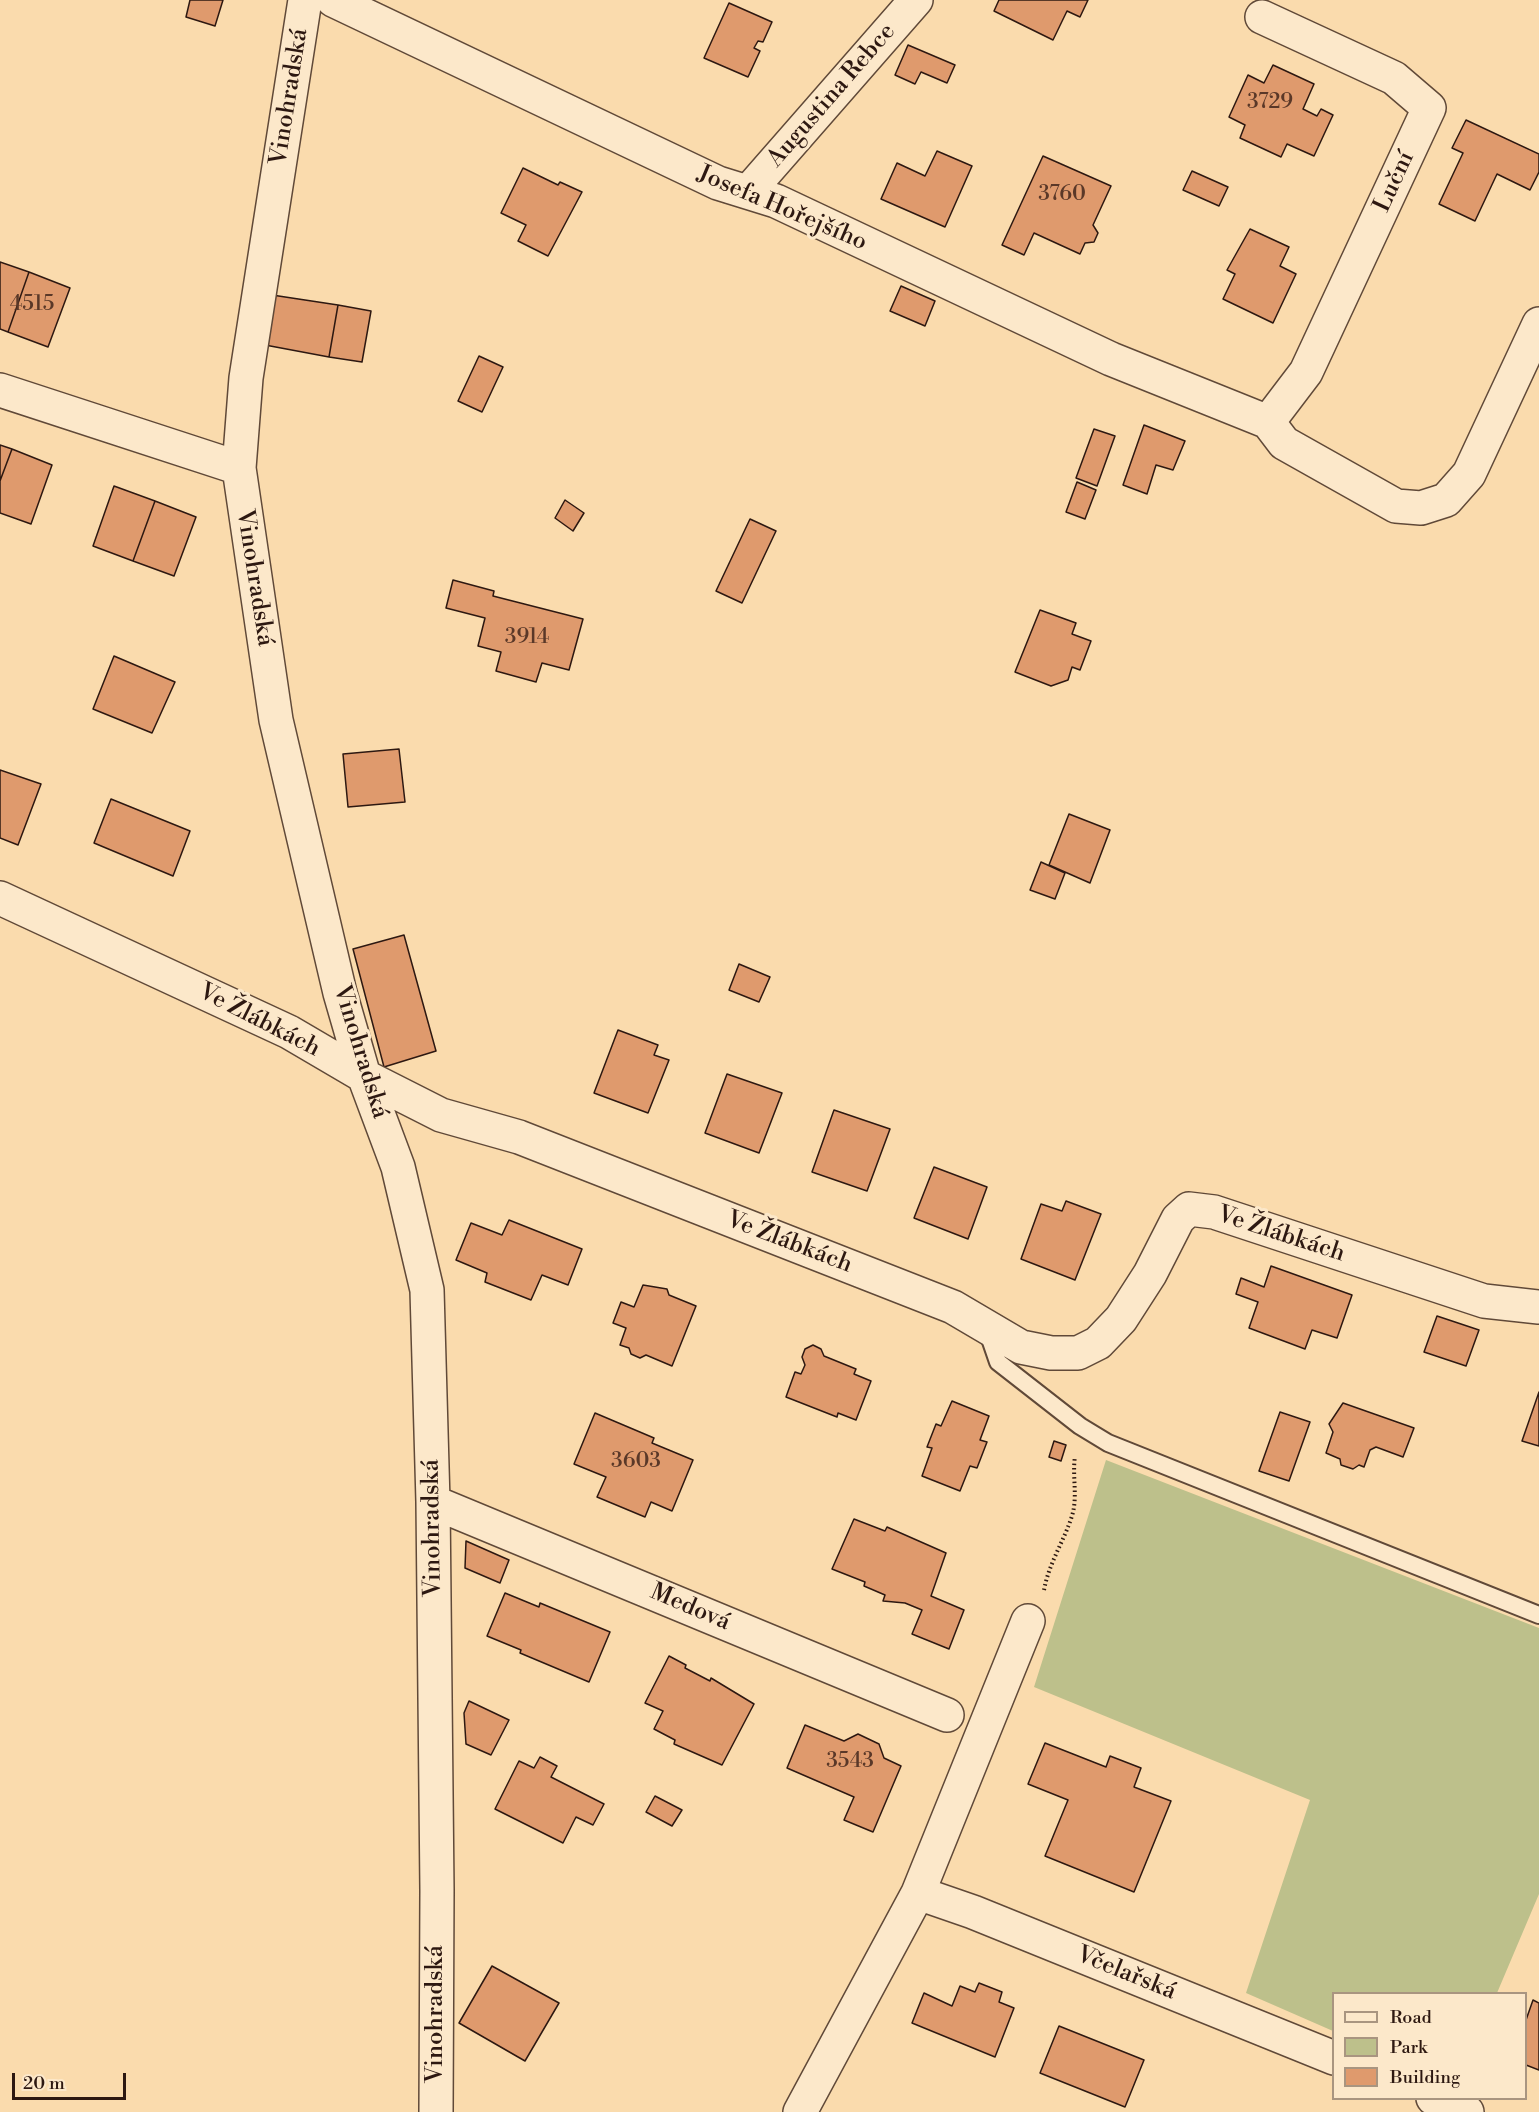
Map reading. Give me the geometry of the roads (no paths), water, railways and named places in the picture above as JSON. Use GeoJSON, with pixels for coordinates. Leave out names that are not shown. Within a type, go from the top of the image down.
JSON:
{"type":"FeatureCollection","features":[{"type":"Feature","properties":{"kind":"street","name":"Vinohradská"},"geometry":{"type":"LineString","coordinates":[[305,0],[246,378],[239,468],[276,720],[340,993],[364,1076],[398,1167],[427,1290],[433,1502],[437,1878],[436,2112]]}},
{"type":"Feature","properties":{"kind":"street","name":"Josefa Hořejšího"},"geometry":{"type":"LineString","coordinates":[[333,0],[718,183],[776,201],[1111,358],[1268,422]]}},
{"type":"Feature","properties":{"kind":"street","name":"Augustina Rebce"},"geometry":{"type":"LineString","coordinates":[[748,192],[916,0]]}},
{"type":"Feature","properties":{"kind":"street","name":"Luční"},"geometry":{"type":"LineString","coordinates":[[1262,17],[1394,78],[1429,108],[1306,372],[1268,422]]}},
{"type":"Feature","properties":{"kind":"street"},"geometry":{"type":"LineString","coordinates":[[1268,422],[1284,443],[1396,506],[1421,508],[1446,500],[1469,474],[1539,324]]}},
{"type":"Feature","properties":{"kind":"street"},"geometry":{"type":"LineString","coordinates":[[0,390],[239,468]]}},
{"type":"Feature","properties":{"kind":"street","name":"Ve Žlábkách"},"geometry":{"type":"LineString","coordinates":[[0,898],[289,1032],[364,1076],[441,1115],[519,1137],[953,1307],[1021,1347],[1052,1353],[1078,1353],[1098,1343],[1121,1320],[1150,1274],[1178,1219],[1189,1209],[1214,1212],[1484,1301],[1539,1307]]}},
{"type":"Feature","properties":{"kind":"street","name":"Medová"},"geometry":{"type":"LineString","coordinates":[[433,1502],[947,1715]]}},
{"type":"Feature","properties":{"kind":"street"},"geometry":{"type":"LineString","coordinates":[[805,2103],[918,1893],[1028,1621]]}},
{"type":"Feature","properties":{"kind":"street","name":"Včelařská"},"geometry":{"type":"LineString","coordinates":[[918,1893],[984,1916],[1332,2057]]}},
{"type":"Feature","properties":{"kind":"street"},"geometry":{"type":"LineString","coordinates":[[1438,2100],[1467,2112]]}},
{"type":"Feature","properties":{"kind":"lane"},"geometry":{"type":"LineString","coordinates":[[986,1326],[998,1362],[1080,1426],[1108,1443],[1539,1615]]}}]}
